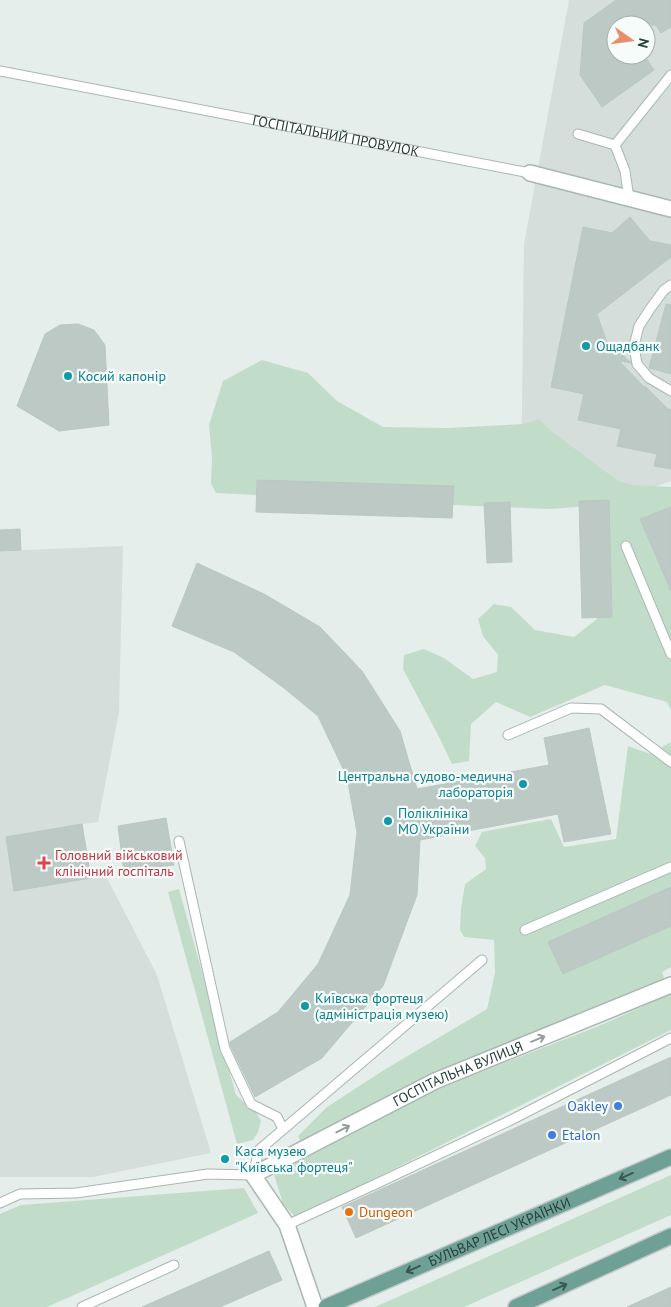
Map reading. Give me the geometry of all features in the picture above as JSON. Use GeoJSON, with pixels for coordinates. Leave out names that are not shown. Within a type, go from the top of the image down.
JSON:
{"type":"FeatureCollection","features":[{"type":"Feature","properties":{"kind":"main road","name":"БУЛЬВАР ЛЕСІ УКРАЇНКИ"},"geometry":{"type":"LineString","coordinates":[[326,1307],[671,1157]]}},
{"type":"Feature","properties":{"kind":"main road"},"geometry":{"type":"LineString","coordinates":[[516,1307],[671,1236]]}},
{"type":"Feature","properties":{"kind":"street","name":"ГОСПІТАЛЬНИЙ ПРОВУЛОК"},"geometry":{"type":"LineString","coordinates":[[530,173],[671,210]]}},
{"type":"Feature","properties":{"kind":"street","name":"ГОСПІТАЛЬНА ВУЛИЦЯ"},"geometry":{"type":"LineString","coordinates":[[253,1175],[435,1081],[671,984]]}},
{"type":"Feature","properties":{"kind":"street"},"geometry":{"type":"LineString","coordinates":[[253,1175],[287,1225],[315,1307]]}},
{"type":"Feature","properties":{"kind":"lane","name":"ГОСПІТАЛЬНИЙ ПРОВУЛОК"},"geometry":{"type":"LineString","coordinates":[[0,71],[530,173]]}},
{"type":"Feature","properties":{"kind":"lane"},"geometry":{"type":"LineString","coordinates":[[615,145],[671,75]]}},
{"type":"Feature","properties":{"kind":"lane"},"geometry":{"type":"LineString","coordinates":[[578,134],[615,145]]}},
{"type":"Feature","properties":{"kind":"lane"},"geometry":{"type":"LineString","coordinates":[[615,145],[625,171],[629,199]]}},
{"type":"Feature","properties":{"kind":"lane"},"geometry":{"type":"LineString","coordinates":[[671,285],[659,296],[639,326],[634,346],[637,364],[649,378],[671,391]]}},
{"type":"Feature","properties":{"kind":"lane"},"geometry":{"type":"LineString","coordinates":[[626,546],[671,654]]}},
{"type":"Feature","properties":{"kind":"lane"},"geometry":{"type":"LineString","coordinates":[[508,734],[571,708],[601,709],[671,762]]}},
{"type":"Feature","properties":{"kind":"lane"},"geometry":{"type":"LineString","coordinates":[[179,841],[225,1049],[251,1104],[277,1117],[283,1129]]}},
{"type":"Feature","properties":{"kind":"lane"},"geometry":{"type":"LineString","coordinates":[[524,930],[671,867]]}},
{"type":"Feature","properties":{"kind":"lane"},"geometry":{"type":"LineString","coordinates":[[0,1203],[20,1194],[76,1193],[208,1174],[253,1175],[259,1150],[482,960]]}},
{"type":"Feature","properties":{"kind":"lane"},"geometry":{"type":"LineString","coordinates":[[287,1225],[510,1120],[671,1038]]}},
{"type":"Feature","properties":{"kind":"lane"},"geometry":{"type":"LineString","coordinates":[[82,1307],[174,1265]]}},
{"type":"Feature","properties":{"kind":"shaded area"},"geometry":{"type":"Polygon","coordinates":[[[569,0],[671,0],[671,481],[628,497],[521,493],[524,244],[569,0]]]}},
{"type":"Feature","properties":{"kind":"shaded area","name":"Головний військовий клінічний госпіталь"},"geometry":{"type":"Polygon","coordinates":[[[123,546],[119,712],[98,822],[82,824],[91,878],[106,876],[157,975],[211,1153],[93,1177],[0,1177],[0,551],[123,546]]]}},
{"type":"Feature","properties":{"kind":"green space"},"geometry":{"type":"Polygon","coordinates":[[[262,360],[308,373],[337,401],[383,427],[448,428],[524,424],[539,419],[550,430],[618,481],[633,485],[671,487],[671,710],[667,702],[605,685],[530,717],[496,702],[471,724],[469,761],[452,764],[403,669],[404,655],[424,649],[444,658],[473,679],[497,672],[498,655],[483,636],[478,619],[494,604],[511,607],[535,630],[574,637],[597,619],[595,539],[589,506],[550,509],[216,493],[211,483],[212,458],[209,425],[223,381],[262,360]]]}},
{"type":"Feature","properties":{"kind":"green space"},"geometry":{"type":"Polygon","coordinates":[[[671,742],[671,967],[662,972],[665,980],[302,1144],[298,1136],[327,1107],[384,1070],[487,1009],[495,973],[494,940],[464,937],[460,930],[465,884],[486,869],[485,858],[475,846],[482,832],[551,819],[564,847],[616,839],[628,746],[650,754],[671,742]]]}},
{"type":"Feature","properties":{"kind":"green space"},"geometry":{"type":"Polygon","coordinates":[[[179,889],[236,1095],[256,1112],[261,1121],[258,1132],[253,1140],[237,1144],[168,892],[179,889]]]}},
{"type":"Feature","properties":{"kind":"green space"},"geometry":{"type":"Polygon","coordinates":[[[671,994],[671,1030],[296,1218],[283,1204],[274,1174],[433,1091],[601,1025],[671,994]]]}},
{"type":"Feature","properties":{"kind":"green space"},"geometry":{"type":"Polygon","coordinates":[[[671,1175],[671,1215],[464,1307],[375,1307],[671,1175]]]}},
{"type":"Feature","properties":{"kind":"green space"},"geometry":{"type":"Polygon","coordinates":[[[244,1188],[258,1213],[47,1307],[0,1307],[0,1214],[21,1205],[244,1188]]]}},
{"type":"Feature","properties":{"kind":"building"},"geometry":{"type":"Polygon","coordinates":[[[616,0],[671,0],[671,27],[661,33],[656,25],[656,15],[606,15],[606,65],[651,65],[654,70],[602,107],[580,75],[584,23],[616,0]]]}},
{"type":"Feature","properties":{"kind":"building","name":"Ощадбанк"},"geometry":{"type":"Polygon","coordinates":[[[630,217],[650,241],[671,245],[671,257],[597,314],[606,340],[631,363],[619,361],[644,387],[671,410],[671,469],[654,466],[657,454],[617,446],[621,429],[578,420],[584,394],[551,387],[583,227],[612,233],[630,217]]]}},
{"type":"Feature","properties":{"kind":"building"},"geometry":{"type":"Polygon","coordinates":[[[666,304],[671,305],[671,374],[649,368],[666,304]]]}},
{"type":"Feature","properties":{"kind":"building","name":"Косий капонір"},"geometry":{"type":"Polygon","coordinates":[[[78,324],[94,330],[105,345],[109,425],[59,431],[17,406],[45,334],[60,325],[78,324]]]}},
{"type":"Feature","properties":{"kind":"building"},"geometry":{"type":"Polygon","coordinates":[[[257,480],[454,486],[452,518],[256,512],[257,480]]]}},
{"type":"Feature","properties":{"kind":"building"},"geometry":{"type":"Polygon","coordinates":[[[609,500],[612,617],[582,618],[579,501],[609,500]]]}},
{"type":"Feature","properties":{"kind":"building"},"geometry":{"type":"Polygon","coordinates":[[[510,502],[512,562],[487,563],[484,503],[510,502]]]}},
{"type":"Feature","properties":{"kind":"building"},"geometry":{"type":"Polygon","coordinates":[[[671,507],[671,591],[640,519],[671,507]]]}},
{"type":"Feature","properties":{"kind":"building"},"geometry":{"type":"Polygon","coordinates":[[[20,529],[21,550],[0,551],[0,530],[20,529]]]}},
{"type":"Feature","properties":{"kind":"building","name":"Поліклініка МО України"},"geometry":{"type":"Polygon","coordinates":[[[197,563],[264,594],[320,627],[362,671],[400,731],[417,789],[549,765],[544,738],[589,728],[611,834],[564,842],[558,814],[420,840],[417,895],[383,986],[322,1058],[255,1097],[230,1042],[278,1012],[318,964],[350,895],[357,832],[347,777],[318,716],[284,688],[234,652],[172,626],[197,563]]]}},
{"type":"Feature","properties":{"kind":"building"},"geometry":{"type":"Polygon","coordinates":[[[166,818],[174,865],[124,872],[118,826],[166,818]]]}},
{"type":"Feature","properties":{"kind":"building"},"geometry":{"type":"Polygon","coordinates":[[[82,824],[91,878],[14,891],[6,837],[82,824]]]}},
{"type":"Feature","properties":{"kind":"building"},"geometry":{"type":"Polygon","coordinates":[[[671,887],[671,926],[563,974],[548,942],[671,887]]]}},
{"type":"Feature","properties":{"kind":"building"},"geometry":{"type":"Polygon","coordinates":[[[671,1057],[671,1095],[356,1238],[342,1207],[671,1057]]]}},
{"type":"Feature","properties":{"kind":"building"},"geometry":{"type":"Polygon","coordinates":[[[269,1251],[282,1280],[220,1307],[142,1307],[269,1251]]]}},
{"type":"Feature","properties":{"kind":"building"},"geometry":{"type":"Polygon","coordinates":[[[671,1287],[671,1307],[627,1307],[671,1287]]]}},
{"type":"Feature","properties":{"kind":"place","name":"Ощадбанк"},"geometry":{"type":"Point","coordinates":[586,346]}},
{"type":"Feature","properties":{"kind":"place","name":"Косий капонір"},"geometry":{"type":"Point","coordinates":[68,376]}},
{"type":"Feature","properties":{"kind":"place","name":"Центральна судово-медична лабораторія"},"geometry":{"type":"Point","coordinates":[523,784]}},
{"type":"Feature","properties":{"kind":"place","name":"Поліклініка МО України"},"geometry":{"type":"Point","coordinates":[388,821]}},
{"type":"Feature","properties":{"kind":"place","name":"Головний військовий клінічний госпіталь"},"geometry":{"type":"Point","coordinates":[44,863]}},
{"type":"Feature","properties":{"kind":"place","name":"Київська фортеця (адміністрація музею)"},"geometry":{"type":"Point","coordinates":[305,1006]}},
{"type":"Feature","properties":{"kind":"place","name":"Oakley"},"geometry":{"type":"Point","coordinates":[618,1106]}},
{"type":"Feature","properties":{"kind":"place","name":"Etalon"},"geometry":{"type":"Point","coordinates":[552,1135]}},
{"type":"Feature","properties":{"kind":"place","name":"Каса музею \"Київська фортеця\""},"geometry":{"type":"Point","coordinates":[225,1159]}},
{"type":"Feature","properties":{"kind":"place","name":"Dungeon"},"geometry":{"type":"Point","coordinates":[349,1212]}}]}
